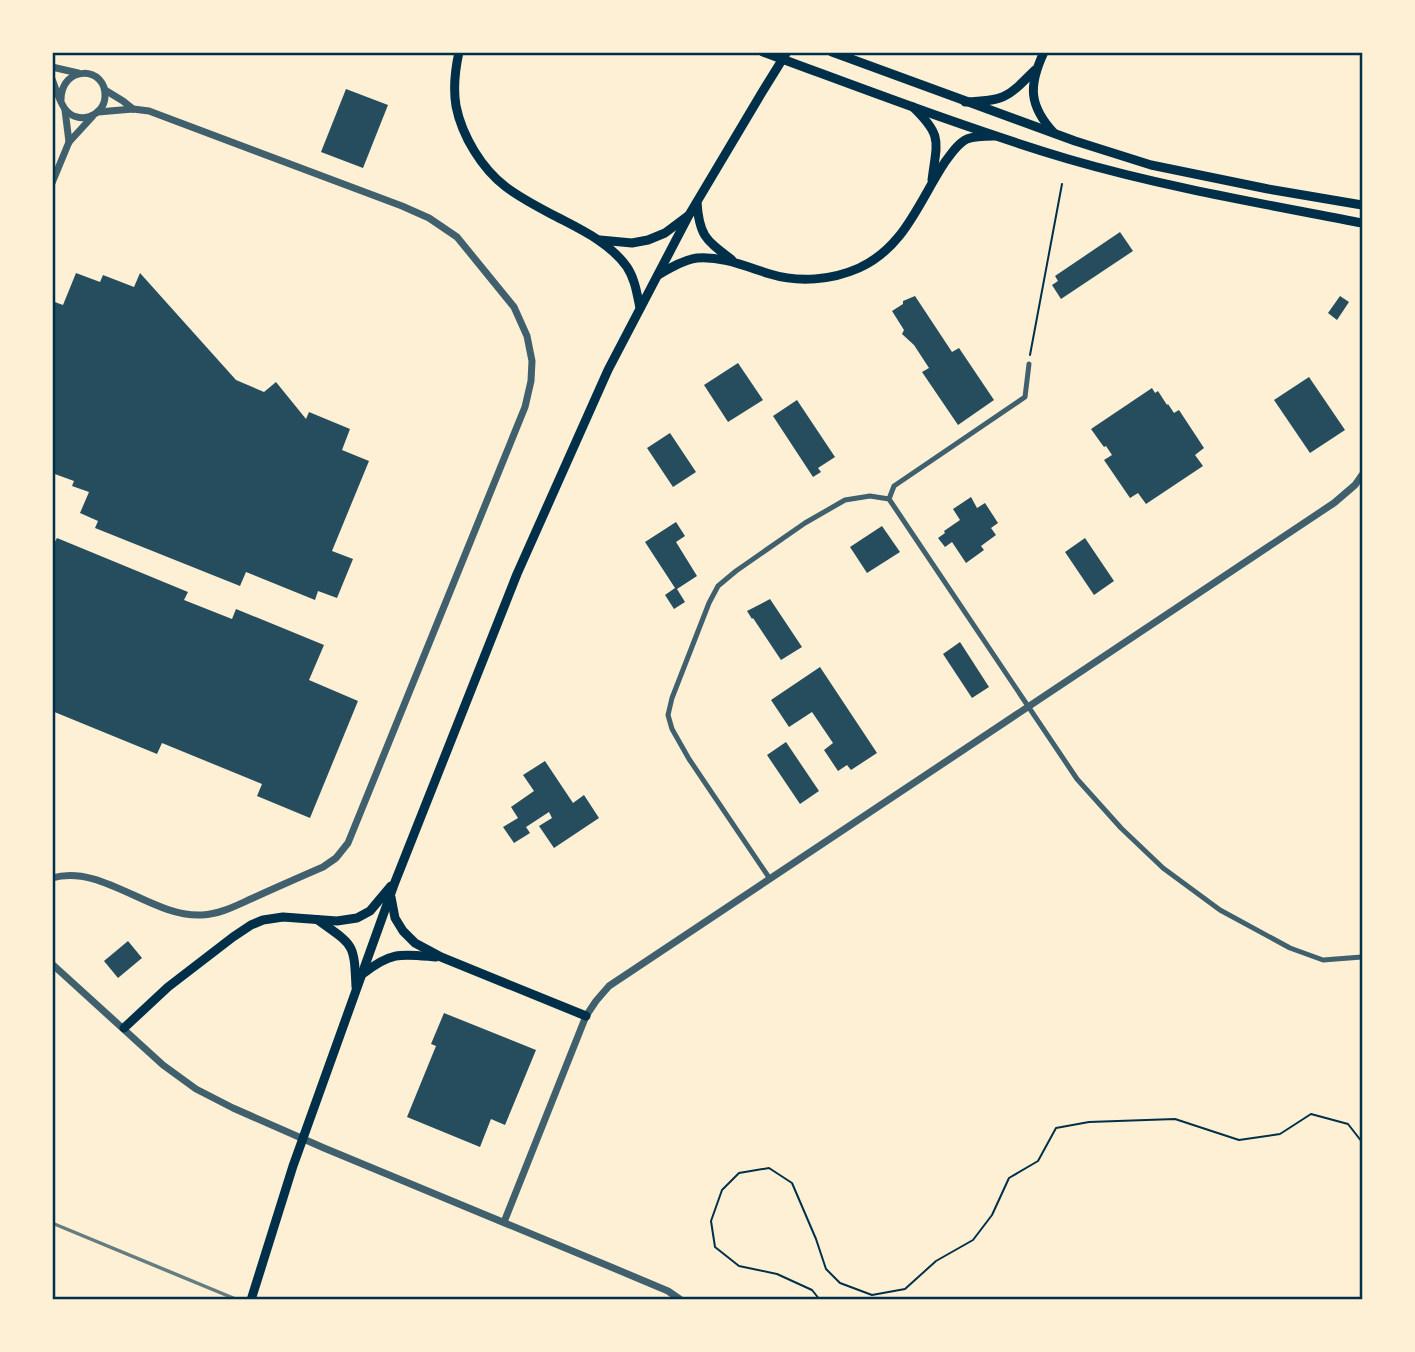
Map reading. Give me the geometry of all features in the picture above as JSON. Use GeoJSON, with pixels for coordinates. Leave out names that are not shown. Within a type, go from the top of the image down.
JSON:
{"type":"FeatureCollection","features":[{"type":"Feature","properties":{"kind":"main road"},"geometry":{"type":"LineString","coordinates":[[459,52],[456,106],[466,134],[483,163],[505,186],[598,239],[627,267],[640,308]]}},
{"type":"Feature","properties":{"kind":"main road"},"geometry":{"type":"LineString","coordinates":[[763,52],[994,136],[1070,159],[1146,180],[1363,223]]}},
{"type":"Feature","properties":{"kind":"main road"},"geometry":{"type":"LineString","coordinates":[[251,1300],[293,1166],[394,882],[517,574],[608,370],[657,275],[689,215],[788,52]]}},
{"type":"Feature","properties":{"kind":"main road"},"geometry":{"type":"LineString","coordinates":[[832,52],[1054,134],[1151,165],[1268,190],[1363,205]]}},
{"type":"Feature","properties":{"kind":"main road"},"geometry":{"type":"LineString","coordinates":[[965,102],[989,101],[1014,92],[1036,69],[1044,52]]}},
{"type":"Feature","properties":{"kind":"main road"},"geometry":{"type":"LineString","coordinates":[[1036,69],[1034,99],[1042,120],[1054,134]]}},
{"type":"Feature","properties":{"kind":"main road"},"geometry":{"type":"LineString","coordinates":[[913,107],[934,131],[936,144],[932,182]]}},
{"type":"Feature","properties":{"kind":"main road"},"geometry":{"type":"LineString","coordinates":[[657,275],[697,258],[735,262],[774,276],[793,279],[814,280],[858,268],[878,258],[897,240],[953,151],[966,139],[994,136]]}},
{"type":"Feature","properties":{"kind":"main road"},"geometry":{"type":"LineString","coordinates":[[697,202],[698,219],[703,234],[735,262]]}},
{"type":"Feature","properties":{"kind":"main road"},"geometry":{"type":"LineString","coordinates":[[598,239],[632,243],[648,240],[665,233],[689,215]]}},
{"type":"Feature","properties":{"kind":"main road"},"geometry":{"type":"LineString","coordinates":[[124,1028],[168,987],[251,925],[283,917],[349,920],[370,911],[394,882]]}},
{"type":"Feature","properties":{"kind":"main road"},"geometry":{"type":"LineString","coordinates":[[390,894],[395,918],[402,931],[415,943],[441,957],[586,1016]]}},
{"type":"Feature","properties":{"kind":"main road"},"geometry":{"type":"LineString","coordinates":[[317,919],[342,936],[351,947],[356,992]]}},
{"type":"Feature","properties":{"kind":"main road"},"geometry":{"type":"LineString","coordinates":[[363,974],[393,955],[441,957]]}},
{"type":"Feature","properties":{"kind":"street"},"geometry":{"type":"LineString","coordinates":[[52,67],[92,75],[105,90],[105,101],[101,110],[69,142],[52,183]]}},
{"type":"Feature","properties":{"kind":"street"},"geometry":{"type":"LineString","coordinates":[[61,100],[64,83],[78,74]]}},
{"type":"Feature","properties":{"kind":"street"},"geometry":{"type":"LineString","coordinates":[[52,79],[65,110],[69,142]]}},
{"type":"Feature","properties":{"kind":"street"},"geometry":{"type":"LineString","coordinates":[[105,90],[133,109]]}},
{"type":"Feature","properties":{"kind":"street"},"geometry":{"type":"LineString","coordinates":[[54,878],[75,875],[93,879],[170,910],[202,915],[221,912],[336,859],[348,843],[525,407],[532,361],[527,336],[514,307],[457,237],[429,218],[149,111],[133,109],[82,118],[65,110]]}},
{"type":"Feature","properties":{"kind":"street"},"geometry":{"type":"LineString","coordinates":[[889,499],[894,486],[1025,397],[1029,364]]}},
{"type":"Feature","properties":{"kind":"street"},"geometry":{"type":"LineString","coordinates":[[504,1222],[586,1016],[609,986],[1334,503],[1356,485],[1363,475]]}},
{"type":"Feature","properties":{"kind":"street"},"geometry":{"type":"LineString","coordinates":[[770,879],[689,759],[672,729],[668,715],[671,698],[718,586],[805,523],[845,500],[870,496],[889,499],[1086,791],[1163,868],[1220,910],[1290,948],[1323,960],[1363,957]]}},
{"type":"Feature","properties":{"kind":"street"},"geometry":{"type":"LineString","coordinates":[[52,964],[163,1065],[196,1089],[324,1148],[668,1291],[681,1300]]}},
{"type":"Feature","properties":{"kind":"path"},"geometry":{"type":"LineString","coordinates":[[1029,364],[1062,184]]}},
{"type":"Feature","properties":{"kind":"path"},"geometry":{"type":"LineString","coordinates":[[820,1300],[812,1290],[777,1273],[739,1266],[715,1247],[711,1221],[722,1190],[739,1173],[769,1168],[792,1183],[826,1269],[840,1283],[872,1295],[905,1289],[936,1261],[973,1240],[992,1215],[1009,1178],[1038,1161],[1056,1128],[1089,1122],[1175,1119],[1239,1140],[1280,1134],[1311,1115],[1348,1124],[1363,1142]]}},
{"type":"Feature","properties":{"kind":"path"},"geometry":{"type":"LineString","coordinates":[[1117,1300],[1132,1300]]}},
{"type":"Feature","properties":{"kind":"building"},"geometry":{"type":"Polygon","coordinates":[[[346,89],[388,105],[363,168],[321,152],[346,89]]]}},
{"type":"Feature","properties":{"kind":"building"},"geometry":{"type":"Polygon","coordinates":[[[1120,232],[1133,251],[1061,299],[1052,285],[1058,281],[1055,276],[1120,232]]]}},
{"type":"Feature","properties":{"kind":"building"},"geometry":{"type":"Polygon","coordinates":[[[76,273],[100,282],[103,275],[134,287],[140,273],[236,380],[264,392],[276,382],[306,419],[309,412],[350,429],[342,450],[369,461],[332,551],[353,559],[337,598],[318,591],[315,600],[246,572],[240,586],[95,528],[98,521],[80,513],[89,492],[72,486],[74,481],[52,473],[52,301],[63,305],[76,273]]]}},
{"type":"Feature","properties":{"kind":"building"},"geometry":{"type":"Polygon","coordinates":[[[915,296],[952,352],[959,348],[994,400],[958,425],[922,372],[929,368],[914,345],[902,334],[904,330],[892,311],[903,304],[903,301],[915,296]]]}},
{"type":"Feature","properties":{"kind":"building"},"geometry":{"type":"Polygon","coordinates":[[[1340,296],[1349,302],[1337,320],[1328,313],[1340,296]]]}},
{"type":"Feature","properties":{"kind":"building"},"geometry":{"type":"Polygon","coordinates":[[[738,363],[763,400],[728,422],[704,385],[738,363]]]}},
{"type":"Feature","properties":{"kind":"building"},"geometry":{"type":"Polygon","coordinates":[[[1309,377],[1345,430],[1310,453],[1274,400],[1309,377]]]}},
{"type":"Feature","properties":{"kind":"building"},"geometry":{"type":"Polygon","coordinates":[[[1152,388],[1155,393],[1158,391],[1174,413],[1179,410],[1204,448],[1195,455],[1203,466],[1146,504],[1138,493],[1130,498],[1104,460],[1112,455],[1091,429],[1152,388]]]}},
{"type":"Feature","properties":{"kind":"building"},"geometry":{"type":"Polygon","coordinates":[[[797,400],[835,457],[818,468],[821,472],[813,477],[773,416],[797,400]]]}},
{"type":"Feature","properties":{"kind":"building"},"geometry":{"type":"Polygon","coordinates":[[[670,433],[696,472],[673,487],[647,448],[670,433]]]}},
{"type":"Feature","properties":{"kind":"building"},"geometry":{"type":"Polygon","coordinates":[[[971,497],[977,508],[985,503],[998,523],[991,528],[996,535],[981,546],[984,550],[966,563],[952,542],[945,547],[938,538],[960,520],[953,509],[971,497]]]}},
{"type":"Feature","properties":{"kind":"building"},"geometry":{"type":"Polygon","coordinates":[[[676,522],[685,536],[676,542],[697,576],[677,589],[685,602],[674,609],[665,595],[675,588],[645,542],[676,522]]]}},
{"type":"Feature","properties":{"kind":"building"},"geometry":{"type":"Polygon","coordinates":[[[882,526],[900,552],[867,573],[850,547],[882,526]]]}},
{"type":"Feature","properties":{"kind":"building"},"geometry":{"type":"Polygon","coordinates":[[[57,538],[188,592],[184,600],[232,619],[236,609],[324,645],[309,680],[358,701],[310,818],[257,796],[262,784],[162,743],[157,754],[52,711],[52,547],[57,538]]]}},
{"type":"Feature","properties":{"kind":"building"},"geometry":{"type":"Polygon","coordinates":[[[1085,538],[1114,581],[1094,595],[1065,552],[1085,538]]]}},
{"type":"Feature","properties":{"kind":"building"},"geometry":{"type":"Polygon","coordinates":[[[770,599],[802,647],[781,660],[747,611],[770,599]]]}},
{"type":"Feature","properties":{"kind":"building"},"geometry":{"type":"Polygon","coordinates":[[[960,642],[989,687],[972,698],[943,654],[960,642]]]}},
{"type":"Feature","properties":{"kind":"building"},"geometry":{"type":"Polygon","coordinates":[[[820,667],[877,753],[851,770],[847,765],[838,771],[824,750],[833,743],[812,712],[789,727],[771,700],[820,667]]]}},
{"type":"Feature","properties":{"kind":"building"},"geometry":{"type":"Polygon","coordinates":[[[786,742],[819,791],[800,804],[767,755],[786,742]]]}},
{"type":"Feature","properties":{"kind":"building"},"geometry":{"type":"Polygon","coordinates":[[[545,761],[573,803],[584,795],[599,818],[554,848],[539,826],[552,818],[549,812],[526,827],[530,833],[514,843],[503,827],[518,818],[511,807],[534,791],[523,775],[545,761]]]}},
{"type":"Feature","properties":{"kind":"building"},"geometry":{"type":"Polygon","coordinates":[[[128,941],[142,958],[118,978],[104,961],[128,941]]]}},
{"type":"Feature","properties":{"kind":"building"},"geometry":{"type":"Polygon","coordinates":[[[444,1013],[536,1050],[505,1125],[491,1119],[480,1147],[407,1117],[436,1046],[431,1044],[444,1013]]]}},
{"type":"Feature","properties":{"kind":"railway"},"geometry":{"type":"LineString","coordinates":[[52,1223],[238,1300]]}}]}
